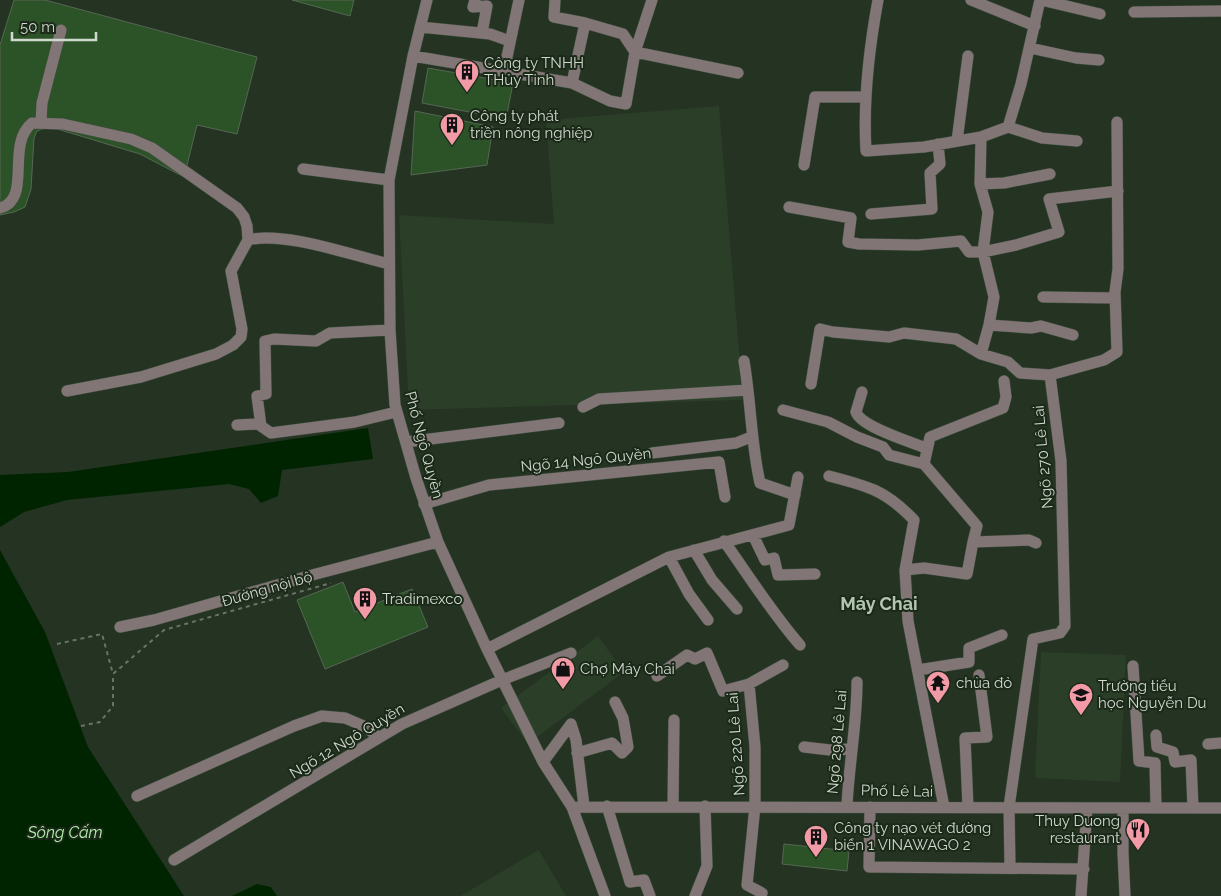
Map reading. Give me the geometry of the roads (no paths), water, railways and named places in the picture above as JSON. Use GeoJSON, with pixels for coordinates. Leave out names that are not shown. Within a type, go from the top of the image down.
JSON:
{"type":"FeatureCollection","features":[{"type":"Feature","properties":{"kind":"street","name":"Phố Ngô Quyền"},"geometry":{"type":"LineString","coordinates":[[427,0],[413,56],[389,180],[388,264],[393,395],[396,412],[424,504],[438,542],[487,649],[543,762],[572,807],[605,896]]}},
{"type":"Feature","properties":{"kind":"street"},"geometry":{"type":"LineString","coordinates":[[475,0],[473,7],[487,6],[482,33]]}},
{"type":"Feature","properties":{"kind":"street"},"geometry":{"type":"LineString","coordinates":[[504,70],[519,0]]}},
{"type":"Feature","properties":{"kind":"street"},"geometry":{"type":"LineString","coordinates":[[555,0],[554,17],[585,23],[623,34],[635,52],[738,74]]}},
{"type":"Feature","properties":{"kind":"street"},"geometry":{"type":"LineString","coordinates":[[413,56],[572,83],[610,101],[626,104],[635,52],[652,0]]}},
{"type":"Feature","properties":{"kind":"street"},"geometry":{"type":"LineString","coordinates":[[878,0],[871,36],[866,97],[866,151],[957,141],[981,137],[1008,128],[1042,138],[1077,141]]}},
{"type":"Feature","properties":{"kind":"street"},"geometry":{"type":"LineString","coordinates":[[971,0],[1035,26]]}},
{"type":"Feature","properties":{"kind":"street"},"geometry":{"type":"LineString","coordinates":[[1008,128],[1030,48],[1040,0],[1100,14]]}},
{"type":"Feature","properties":{"kind":"street"},"geometry":{"type":"LineString","coordinates":[[1134,12],[1221,11]]}},
{"type":"Feature","properties":{"kind":"street"},"geometry":{"type":"LineString","coordinates":[[572,83],[585,23]]}},
{"type":"Feature","properties":{"kind":"street"},"geometry":{"type":"LineString","coordinates":[[420,27],[482,33],[510,41]]}},
{"type":"Feature","properties":{"kind":"street"},"geometry":{"type":"LineString","coordinates":[[40,122],[42,104],[61,30]]}},
{"type":"Feature","properties":{"kind":"street"},"geometry":{"type":"LineString","coordinates":[[1030,48],[1076,58],[1099,60]]}},
{"type":"Feature","properties":{"kind":"street"},"geometry":{"type":"LineString","coordinates":[[957,141],[968,56]]}},
{"type":"Feature","properties":{"kind":"street"},"geometry":{"type":"LineString","coordinates":[[804,165],[814,97],[866,97]]}},
{"type":"Feature","properties":{"kind":"street"},"geometry":{"type":"LineString","coordinates":[[0,208],[10,204],[16,195],[19,143],[22,133],[32,123],[40,122],[63,124],[131,139],[152,148],[237,208],[244,217],[248,240],[231,271],[242,328],[241,337],[233,345],[216,354],[141,377],[67,391]]}},
{"type":"Feature","properties":{"kind":"street"},"geometry":{"type":"LineString","coordinates":[[811,384],[820,329],[889,338],[904,333],[956,339],[981,354],[1008,362],[1020,373],[1050,375],[1116,354],[1115,298],[1118,269],[1117,122]]}},
{"type":"Feature","properties":{"kind":"street"},"geometry":{"type":"LineString","coordinates":[[981,137],[980,184],[988,212],[983,252],[994,297],[981,354]]}},
{"type":"Feature","properties":{"kind":"street"},"geometry":{"type":"LineString","coordinates":[[870,214],[932,209],[930,173],[940,164],[938,144]]}},
{"type":"Feature","properties":{"kind":"street"},"geometry":{"type":"LineString","coordinates":[[303,169],[389,180]]}},
{"type":"Feature","properties":{"kind":"street"},"geometry":{"type":"LineString","coordinates":[[980,184],[1004,183],[1050,174]]}},
{"type":"Feature","properties":{"kind":"street"},"geometry":{"type":"LineString","coordinates":[[789,206],[851,218],[848,242],[859,244],[918,245],[961,241],[969,252],[983,252],[1059,232],[1050,199],[1118,191]]}},
{"type":"Feature","properties":{"kind":"street"},"geometry":{"type":"LineString","coordinates":[[248,240],[268,237],[312,245],[388,264]]}},
{"type":"Feature","properties":{"kind":"street"},"geometry":{"type":"LineString","coordinates":[[1043,297],[1115,298]]}},
{"type":"Feature","properties":{"kind":"street"},"geometry":{"type":"LineString","coordinates":[[989,325],[1031,328],[1041,326],[1072,335]]}},
{"type":"Feature","properties":{"kind":"street"},"geometry":{"type":"LineString","coordinates":[[261,426],[257,396],[266,394],[265,341],[274,339],[316,341],[330,333],[390,330]]}},
{"type":"Feature","properties":{"kind":"street"},"geometry":{"type":"LineString","coordinates":[[744,361],[751,437],[760,484],[795,495]]}},
{"type":"Feature","properties":{"kind":"street","name":"Ngõ 270 Lê Lai"},"geometry":{"type":"LineString","coordinates":[[1008,807],[1033,639],[1060,634],[1065,626],[1061,461],[1050,375]]}},
{"type":"Feature","properties":{"kind":"street"},"geometry":{"type":"LineString","coordinates":[[924,464],[926,448],[930,437],[1003,408],[1006,397],[1004,381]]}},
{"type":"Feature","properties":{"kind":"street"},"geometry":{"type":"LineString","coordinates":[[583,407],[599,399],[748,390]]}},
{"type":"Feature","properties":{"kind":"street"},"geometry":{"type":"LineString","coordinates":[[862,392],[856,412],[859,418],[889,434],[926,448]]}},
{"type":"Feature","properties":{"kind":"street"},"geometry":{"type":"LineString","coordinates":[[783,410],[828,422],[857,437],[883,447],[889,455],[924,464],[976,526],[967,574],[924,568],[905,570]]}},
{"type":"Feature","properties":{"kind":"street"},"geometry":{"type":"LineString","coordinates":[[237,425],[261,426],[271,433],[346,424],[396,412]]}},
{"type":"Feature","properties":{"kind":"street"},"geometry":{"type":"LineString","coordinates":[[406,442],[559,423]]}},
{"type":"Feature","properties":{"kind":"street"},"geometry":{"type":"LineString","coordinates":[[652,452],[736,443],[751,437]]}},
{"type":"Feature","properties":{"kind":"street","name":"Ngõ 14 Ngô Quyền"},"geometry":{"type":"LineString","coordinates":[[424,504],[489,485],[719,462],[725,497]]}},
{"type":"Feature","properties":{"kind":"street"},"geometry":{"type":"LineString","coordinates":[[828,476],[870,487],[895,501],[914,520],[905,570],[908,621],[944,807]]}},
{"type":"Feature","properties":{"kind":"street"},"geometry":{"type":"LineString","coordinates":[[487,649],[669,557],[789,525],[798,477]]}},
{"type":"Feature","properties":{"kind":"street"},"geometry":{"type":"LineString","coordinates":[[753,534],[765,560],[774,558],[778,575],[815,574]]}},
{"type":"Feature","properties":{"kind":"street"},"geometry":{"type":"LineString","coordinates":[[972,542],[1029,540],[1036,543]]}},
{"type":"Feature","properties":{"kind":"street"},"geometry":{"type":"LineString","coordinates":[[724,541],[763,594],[773,614],[800,645]]}},
{"type":"Feature","properties":{"kind":"street"},"geometry":{"type":"LineString","coordinates":[[120,628],[438,542]]}},
{"type":"Feature","properties":{"kind":"street"},"geometry":{"type":"LineString","coordinates":[[694,550],[712,580],[737,609]]}},
{"type":"Feature","properties":{"kind":"street"},"geometry":{"type":"LineString","coordinates":[[669,557],[689,594],[708,620]]}},
{"type":"Feature","properties":{"kind":"street"},"geometry":{"type":"LineString","coordinates":[[918,670],[969,662],[969,648],[1002,635]]}},
{"type":"Feature","properties":{"kind":"street","name":"Ngõ 12 Ngô Quyền"},"geometry":{"type":"LineString","coordinates":[[174,860],[402,724],[502,680],[571,653]]}},
{"type":"Feature","properties":{"kind":"street","name":"Ngõ 220 Lê Lai"},"geometry":{"type":"LineString","coordinates":[[657,676],[686,655],[695,659],[707,653],[723,691],[749,684],[754,747],[755,806],[747,884],[762,893],[761,896]]}},
{"type":"Feature","properties":{"kind":"street"},"geometry":{"type":"LineString","coordinates":[[749,684],[783,665]]}},
{"type":"Feature","properties":{"kind":"street"},"geometry":{"type":"LineString","coordinates":[[1133,666],[1139,760],[1155,763],[1156,808]]}},
{"type":"Feature","properties":{"kind":"street"},"geometry":{"type":"LineString","coordinates":[[968,807],[965,738],[988,737],[980,674]]}},
{"type":"Feature","properties":{"kind":"street","name":"Ngõ 298 Lê Lai"},"geometry":{"type":"LineString","coordinates":[[847,806],[851,749],[857,718],[857,682]]}},
{"type":"Feature","properties":{"kind":"street"},"geometry":{"type":"LineString","coordinates":[[577,753],[612,743],[622,753],[628,747],[623,718],[615,702]]}},
{"type":"Feature","properties":{"kind":"street"},"geometry":{"type":"LineString","coordinates":[[137,796],[294,726],[322,716],[345,718],[366,727],[378,737]]}},
{"type":"Feature","properties":{"kind":"street"},"geometry":{"type":"LineString","coordinates":[[673,806],[674,720]]}},
{"type":"Feature","properties":{"kind":"street"},"geometry":{"type":"LineString","coordinates":[[543,762],[571,724],[584,806]]}},
{"type":"Feature","properties":{"kind":"street"},"geometry":{"type":"LineString","coordinates":[[1156,735],[1157,747],[1173,752],[1175,762],[1191,760],[1193,808]]}},
{"type":"Feature","properties":{"kind":"street"},"geometry":{"type":"LineString","coordinates":[[1208,744],[1221,743]]}},
{"type":"Feature","properties":{"kind":"street"},"geometry":{"type":"LineString","coordinates":[[804,747],[830,750],[851,749]]}},
{"type":"Feature","properties":{"kind":"street"},"geometry":{"type":"LineString","coordinates":[[607,806],[630,882],[644,880],[650,896]]}},
{"type":"Feature","properties":{"kind":"street"},"geometry":{"type":"LineString","coordinates":[[695,896],[707,866],[705,806]]}},
{"type":"Feature","properties":{"kind":"street","name":"Phố Lê Lai"},"geometry":{"type":"LineString","coordinates":[[572,807],[1221,808]]}},
{"type":"Feature","properties":{"kind":"street"},"geometry":{"type":"LineString","coordinates":[[870,807],[869,867],[1084,869]]}},
{"type":"Feature","properties":{"kind":"street"},"geometry":{"type":"LineString","coordinates":[[1008,807],[1010,867]]}},
{"type":"Feature","properties":{"kind":"street"},"geometry":{"type":"LineString","coordinates":[[1080,896],[1084,869],[1087,808]]}},
{"type":"Feature","properties":{"kind":"street"},"geometry":{"type":"LineString","coordinates":[[1123,808],[1122,853],[1125,896]]}},
{"type":"Feature","properties":{"kind":"water"},"geometry":{"type":"Polygon","coordinates":[[[368,428],[373,459],[282,470],[278,496],[261,503],[249,489],[229,484],[67,500],[24,512],[0,527],[0,475],[68,472],[368,428]]]}},
{"type":"Feature","properties":{"kind":"water","name":"Sông Cấm"},"geometry":{"type":"Polygon","coordinates":[[[0,550],[45,632],[88,747],[184,896],[0,896],[0,550]]]}},
{"type":"Feature","properties":{"kind":"water"},"geometry":{"type":"Polygon","coordinates":[[[257,884],[271,887],[277,896],[232,896],[257,884]]]}},
{"type":"Feature","properties":{"kind":"place","name":"Công ty TNHH THủy Tinh"},"geometry":{"type":"Point","coordinates":[467,93]}},
{"type":"Feature","properties":{"kind":"place","name":"Công ty phát triền nông nghiệp"},"geometry":{"type":"Point","coordinates":[452,146]}},
{"type":"Feature","properties":{"kind":"place","name":"Tradimexco"},"geometry":{"type":"Point","coordinates":[365,620]}},
{"type":"Feature","properties":{"kind":"place","name":"Chợ Máy Chai"},"geometry":{"type":"Point","coordinates":[563,690]}},
{"type":"Feature","properties":{"kind":"place","name":"chùa đỏ"},"geometry":{"type":"Point","coordinates":[938,704]}},
{"type":"Feature","properties":{"kind":"place","name":"Trường tiểu học Nguyễn Du"},"geometry":{"type":"Point","coordinates":[1081,716]}},
{"type":"Feature","properties":{"kind":"place","name":"Thuy Duong restaurant"},"geometry":{"type":"Point","coordinates":[1138,851]}},
{"type":"Feature","properties":{"kind":"place","name":"Công ty nạo vét đường biển 1 VINAWAGO 2"},"geometry":{"type":"Point","coordinates":[816,858]}},
{"type":"Feature","properties":{"kind":"district","name":"Máy Chai"},"geometry":{"type":"Point","coordinates":[879,604]}}]}
